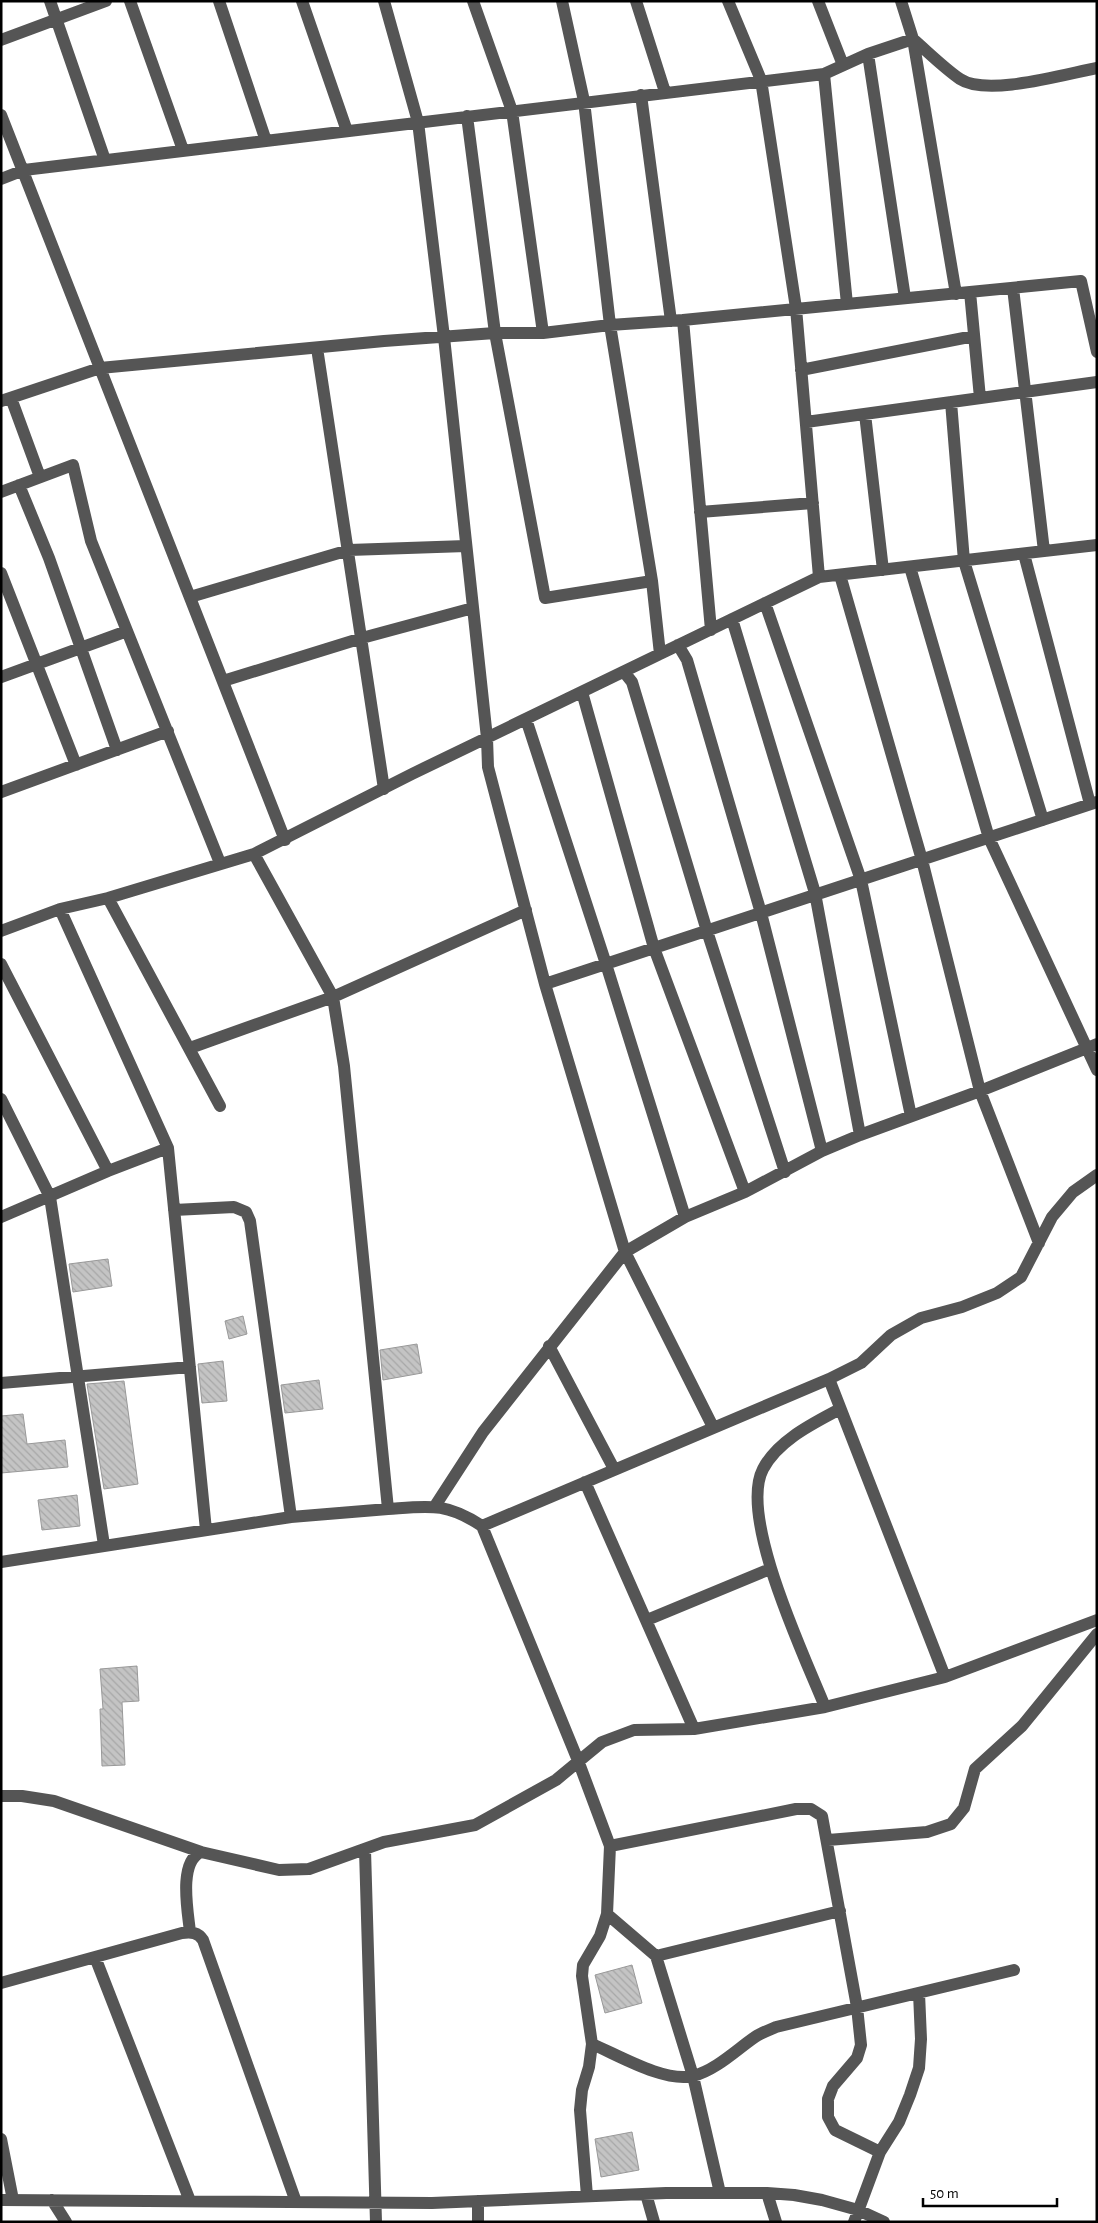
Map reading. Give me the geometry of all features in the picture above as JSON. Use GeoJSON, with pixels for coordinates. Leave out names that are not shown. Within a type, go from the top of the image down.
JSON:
{"type":"FeatureCollection","features":[{"type":"Feature","properties":{"kind":"street"},"geometry":{"type":"LineString","coordinates":[[50,1],[105,160]]}},
{"type":"Feature","properties":{"kind":"street"},"geometry":{"type":"LineString","coordinates":[[1,40],[106,1]]}},
{"type":"Feature","properties":{"kind":"street"},"geometry":{"type":"LineString","coordinates":[[130,1],[183,150]]}},
{"type":"Feature","properties":{"kind":"street"},"geometry":{"type":"LineString","coordinates":[[219,1],[266,141]]}},
{"type":"Feature","properties":{"kind":"street"},"geometry":{"type":"LineString","coordinates":[[302,1],[348,131]]}},
{"type":"Feature","properties":{"kind":"street"},"geometry":{"type":"LineString","coordinates":[[384,1],[418,122],[444,337],[487,738],[488,767],[545,984],[625,1252],[713,1427]]}},
{"type":"Feature","properties":{"kind":"street"},"geometry":{"type":"LineString","coordinates":[[473,1],[512,111],[543,333]]}},
{"type":"Feature","properties":{"kind":"street"},"geometry":{"type":"LineString","coordinates":[[562,1],[584,101],[610,325],[652,581],[660,654]]}},
{"type":"Feature","properties":{"kind":"street"},"geometry":{"type":"LineString","coordinates":[[636,1],[665,92]]}},
{"type":"Feature","properties":{"kind":"street"},"geometry":{"type":"LineString","coordinates":[[728,1],[762,80],[796,308],[819,577]]}},
{"type":"Feature","properties":{"kind":"street"},"geometry":{"type":"LineString","coordinates":[[818,1],[844,65]]}},
{"type":"Feature","properties":{"kind":"street"},"geometry":{"type":"LineString","coordinates":[[901,1],[912,40],[956,294]]}},
{"type":"Feature","properties":{"kind":"street"},"geometry":{"type":"LineString","coordinates":[[1,179],[24,170],[584,101],[824,74],[868,54],[912,40]]}},
{"type":"Feature","properties":{"kind":"street"},"geometry":{"type":"LineString","coordinates":[[912,40],[961,80],[978,85],[1004,86],[1097,68]]}},
{"type":"Feature","properties":{"kind":"street"},"geometry":{"type":"LineString","coordinates":[[868,54],[905,298]]}},
{"type":"Feature","properties":{"kind":"street"},"geometry":{"type":"LineString","coordinates":[[824,74],[847,304]]}},
{"type":"Feature","properties":{"kind":"street"},"geometry":{"type":"LineString","coordinates":[[641,95],[677,320],[700,512],[711,630]]}},
{"type":"Feature","properties":{"kind":"street"},"geometry":{"type":"LineString","coordinates":[[1,115],[285,840]]}},
{"type":"Feature","properties":{"kind":"street"},"geometry":{"type":"LineString","coordinates":[[467,116],[495,333],[545,598],[652,581]]}},
{"type":"Feature","properties":{"kind":"street"},"geometry":{"type":"LineString","coordinates":[[40,477],[6,400],[100,368],[444,337],[495,333],[543,333],[610,325],[1081,281],[1097,352]]}},
{"type":"Feature","properties":{"kind":"street"},"geometry":{"type":"LineString","coordinates":[[1014,288],[1044,551]]}},
{"type":"Feature","properties":{"kind":"street"},"geometry":{"type":"LineString","coordinates":[[970,292],[980,398]]}},
{"type":"Feature","properties":{"kind":"street"},"geometry":{"type":"LineString","coordinates":[[801,370],[974,336]]}},
{"type":"Feature","properties":{"kind":"street"},"geometry":{"type":"LineString","coordinates":[[317,348],[384,789]]}},
{"type":"Feature","properties":{"kind":"street"},"geometry":{"type":"LineString","coordinates":[[806,422],[1097,382]]}},
{"type":"Feature","properties":{"kind":"street"},"geometry":{"type":"LineString","coordinates":[[951,402],[964,561],[1043,820]]}},
{"type":"Feature","properties":{"kind":"street"},"geometry":{"type":"LineString","coordinates":[[865,414],[883,570]]}},
{"type":"Feature","properties":{"kind":"street"},"geometry":{"type":"LineString","coordinates":[[1,492],[73,464],[91,542],[220,863]]}},
{"type":"Feature","properties":{"kind":"street"},"geometry":{"type":"LineString","coordinates":[[19,485],[49,558],[117,750]]}},
{"type":"Feature","properties":{"kind":"street"},"geometry":{"type":"LineString","coordinates":[[700,512],[813,503]]}},
{"type":"Feature","properties":{"kind":"street"},"geometry":{"type":"LineString","coordinates":[[1,931],[60,909],[108,898],[254,854],[487,738],[819,577],[1097,545]]}},
{"type":"Feature","properties":{"kind":"street"},"geometry":{"type":"LineString","coordinates":[[190,597],[349,550],[466,546]]}},
{"type":"Feature","properties":{"kind":"street"},"geometry":{"type":"LineString","coordinates":[[545,984],[761,913],[815,893],[861,880],[1093,803],[1024,554]]}},
{"type":"Feature","properties":{"kind":"street"},"geometry":{"type":"LineString","coordinates":[[910,567],[989,838],[1091,1047],[1097,1070]]}},
{"type":"Feature","properties":{"kind":"street"},"geometry":{"type":"LineString","coordinates":[[1,574],[76,765]]}},
{"type":"Feature","properties":{"kind":"street"},"geometry":{"type":"LineString","coordinates":[[840,575],[922,860],[980,1091],[1039,1243]]}},
{"type":"Feature","properties":{"kind":"street"},"geometry":{"type":"LineString","coordinates":[[765,604],[861,880],[911,1116]]}},
{"type":"Feature","properties":{"kind":"street"},"geometry":{"type":"LineString","coordinates":[[223,681],[362,638],[473,608]]}},
{"type":"Feature","properties":{"kind":"street"},"geometry":{"type":"LineString","coordinates":[[732,619],[815,893],[860,1134]]}},
{"type":"Feature","properties":{"kind":"street"},"geometry":{"type":"LineString","coordinates":[[1,677],[127,631]]}},
{"type":"Feature","properties":{"kind":"street"},"geometry":{"type":"LineString","coordinates":[[678,645],[686,660],[761,913],[822,1151]]}},
{"type":"Feature","properties":{"kind":"street"},"geometry":{"type":"LineString","coordinates":[[624,672],[632,682],[707,931],[785,1172]]}},
{"type":"Feature","properties":{"kind":"street"},"geometry":{"type":"LineString","coordinates":[[582,692],[654,948],[746,1192]]}},
{"type":"Feature","properties":{"kind":"street"},"geometry":{"type":"LineString","coordinates":[[526,719],[606,964],[685,1217]]}},
{"type":"Feature","properties":{"kind":"street"},"geometry":{"type":"LineString","coordinates":[[1,792],[168,731]]}},
{"type":"Feature","properties":{"kind":"street"},"geometry":{"type":"LineString","coordinates":[[254,854],[333,997],[344,1066],[388,1509]]}},
{"type":"Feature","properties":{"kind":"street"},"geometry":{"type":"LineString","coordinates":[[108,898],[220,1106]]}},
{"type":"Feature","properties":{"kind":"street"},"geometry":{"type":"LineString","coordinates":[[60,909],[168,1148],[206,1530]]}},
{"type":"Feature","properties":{"kind":"street"},"geometry":{"type":"LineString","coordinates":[[190,1048],[333,997],[526,910]]}},
{"type":"Feature","properties":{"kind":"street"},"geometry":{"type":"LineString","coordinates":[[1,964],[108,1171]]}},
{"type":"Feature","properties":{"kind":"street"},"geometry":{"type":"LineString","coordinates":[[435,1506],[483,1432],[625,1252],[685,1217],[746,1192],[822,1151],[860,1134],[980,1091],[1091,1047]]}},
{"type":"Feature","properties":{"kind":"street"},"geometry":{"type":"LineString","coordinates":[[1,1099],[50,1198],[104,1545]]}},
{"type":"Feature","properties":{"kind":"street"},"geometry":{"type":"LineString","coordinates":[[1,1217],[50,1198],[108,1171],[168,1148]]}},
{"type":"Feature","properties":{"kind":"street"},"geometry":{"type":"LineString","coordinates":[[482,1526],[829,1379],[861,1364],[890,1335],[921,1318],[962,1307],[997,1293],[1021,1277],[1052,1217],[1073,1192],[1097,1175]]}},
{"type":"Feature","properties":{"kind":"street"},"geometry":{"type":"LineString","coordinates":[[174,1210],[234,1207],[246,1212],[250,1221],[291,1517]]}},
{"type":"Feature","properties":{"kind":"street"},"geometry":{"type":"LineString","coordinates":[[550,1346],[614,1469]]}},
{"type":"Feature","properties":{"kind":"street"},"geometry":{"type":"LineString","coordinates":[[1,1383],[190,1367]]}},
{"type":"Feature","properties":{"kind":"street"},"geometry":{"type":"LineString","coordinates":[[829,1379],[945,1677]]}},
{"type":"Feature","properties":{"kind":"street"},"geometry":{"type":"LineString","coordinates":[[825,1707],[770,1569],[757,1495],[763,1469],[772,1456],[790,1439],[840,1409]]}},
{"type":"Feature","properties":{"kind":"street"},"geometry":{"type":"LineString","coordinates":[[585,1482],[694,1729]]}},
{"type":"Feature","properties":{"kind":"street"},"geometry":{"type":"LineString","coordinates":[[1,1562],[291,1517],[388,1509],[435,1506],[466,1516],[482,1526],[580,1763],[610,1846],[607,1914],[600,1936],[584,1965],[582,1976],[592,2044],[589,2067],[582,2090],[580,2110],[587,2196]]}},
{"type":"Feature","properties":{"kind":"street"},"geometry":{"type":"LineString","coordinates":[[647,1620],[770,1569]]}},
{"type":"Feature","properties":{"kind":"street"},"geometry":{"type":"LineString","coordinates":[[1,1796],[22,1796],[54,1801],[201,1852],[280,1870],[294,1871],[326,1864],[401,1838],[475,1825],[556,1780],[580,1763],[591,1750],[602,1742],[634,1730],[694,1729],[825,1707],[945,1677],[1097,1620]]}},
{"type":"Feature","properties":{"kind":"street"},"geometry":{"type":"LineString","coordinates":[[828,1840],[928,1832],[952,1824],[964,1808],[975,1769],[1022,1726],[1097,1634]]}},
{"type":"Feature","properties":{"kind":"street"},"geometry":{"type":"LineString","coordinates":[[610,1846],[796,1809],[811,1809],[822,1816],[828,1840],[857,2008],[861,2045],[857,2058],[833,2086],[828,2099],[828,2117],[835,2130],[880,2152]]}},
{"type":"Feature","properties":{"kind":"street"},"geometry":{"type":"LineString","coordinates":[[365,1850],[376,2222]]}},
{"type":"Feature","properties":{"kind":"street"},"geometry":{"type":"LineString","coordinates":[[190,1932],[186,1880],[190,1862],[196,1854],[201,1852]]}},
{"type":"Feature","properties":{"kind":"street"},"geometry":{"type":"LineString","coordinates":[[656,1956],[840,1912]]}},
{"type":"Feature","properties":{"kind":"street"},"geometry":{"type":"LineString","coordinates":[[607,1914],[656,1956],[693,2076],[720,2193]]}},
{"type":"Feature","properties":{"kind":"street"},"geometry":{"type":"LineString","coordinates":[[1,1983],[190,1932],[198,1934],[203,1940],[296,2202]]}},
{"type":"Feature","properties":{"kind":"street"},"geometry":{"type":"LineString","coordinates":[[95,1957],[190,2201]]}},
{"type":"Feature","properties":{"kind":"street"},"geometry":{"type":"LineString","coordinates":[[592,2044],[662,2074],[674,2077],[693,2076],[704,2071],[757,2036],[776,2027],[1014,1970]]}},
{"type":"Feature","properties":{"kind":"street"},"geometry":{"type":"LineString","coordinates":[[856,2216],[880,2152],[899,2122],[918,2068],[921,2039],[919,1993]]}},
{"type":"Feature","properties":{"kind":"street"},"geometry":{"type":"LineString","coordinates":[[1,2139],[7,2200],[375,2202],[478,2201],[646,2194],[767,2193],[794,2195],[856,2216],[884,2222]]}},
{"type":"Feature","properties":{"kind":"street"},"geometry":{"type":"LineString","coordinates":[[767,2193],[776,2222]]}},
{"type":"Feature","properties":{"kind":"street"},"geometry":{"type":"LineString","coordinates":[[646,2194],[654,2222]]}},
{"type":"Feature","properties":{"kind":"street"},"geometry":{"type":"LineString","coordinates":[[52,2200],[66,2222]]}},
{"type":"Feature","properties":{"kind":"street"},"geometry":{"type":"LineString","coordinates":[[478,2201],[478,2222]]}},
{"type":"Feature","properties":{"kind":"building"},"geometry":{"type":"Polygon","coordinates":[[[108,1259],[112,1286],[73,1292],[69,1264],[108,1259]]]}},
{"type":"Feature","properties":{"kind":"building"},"geometry":{"type":"Polygon","coordinates":[[[243,1316],[247,1334],[229,1339],[225,1321],[243,1316]]]}},
{"type":"Feature","properties":{"kind":"building"},"geometry":{"type":"Polygon","coordinates":[[[417,1344],[422,1373],[383,1380],[380,1350],[417,1344]]]}},
{"type":"Feature","properties":{"kind":"building"},"geometry":{"type":"Polygon","coordinates":[[[223,1361],[227,1401],[202,1403],[198,1364],[223,1361]]]}},
{"type":"Feature","properties":{"kind":"building"},"geometry":{"type":"Polygon","coordinates":[[[319,1380],[323,1409],[285,1413],[281,1385],[319,1380]]]}},
{"type":"Feature","properties":{"kind":"building"},"geometry":{"type":"Polygon","coordinates":[[[124,1381],[138,1484],[104,1489],[87,1384],[124,1381]]]}},
{"type":"Feature","properties":{"kind":"building"},"geometry":{"type":"Polygon","coordinates":[[[23,1414],[27,1444],[65,1440],[68,1467],[1,1473],[1,1416],[23,1414]]]}},
{"type":"Feature","properties":{"kind":"building"},"geometry":{"type":"Polygon","coordinates":[[[77,1495],[80,1526],[42,1530],[38,1500],[77,1495]]]}},
{"type":"Feature","properties":{"kind":"building"},"geometry":{"type":"Polygon","coordinates":[[[137,1666],[139,1701],[122,1702],[125,1765],[102,1766],[100,1709],[103,1709],[100,1669],[137,1666]]]}},
{"type":"Feature","properties":{"kind":"building"},"geometry":{"type":"Polygon","coordinates":[[[632,1965],[642,2003],[605,2013],[595,1975],[632,1965]]]}},
{"type":"Feature","properties":{"kind":"building"},"geometry":{"type":"Polygon","coordinates":[[[632,2132],[639,2170],[601,2177],[595,2139],[632,2132]]]}}]}
